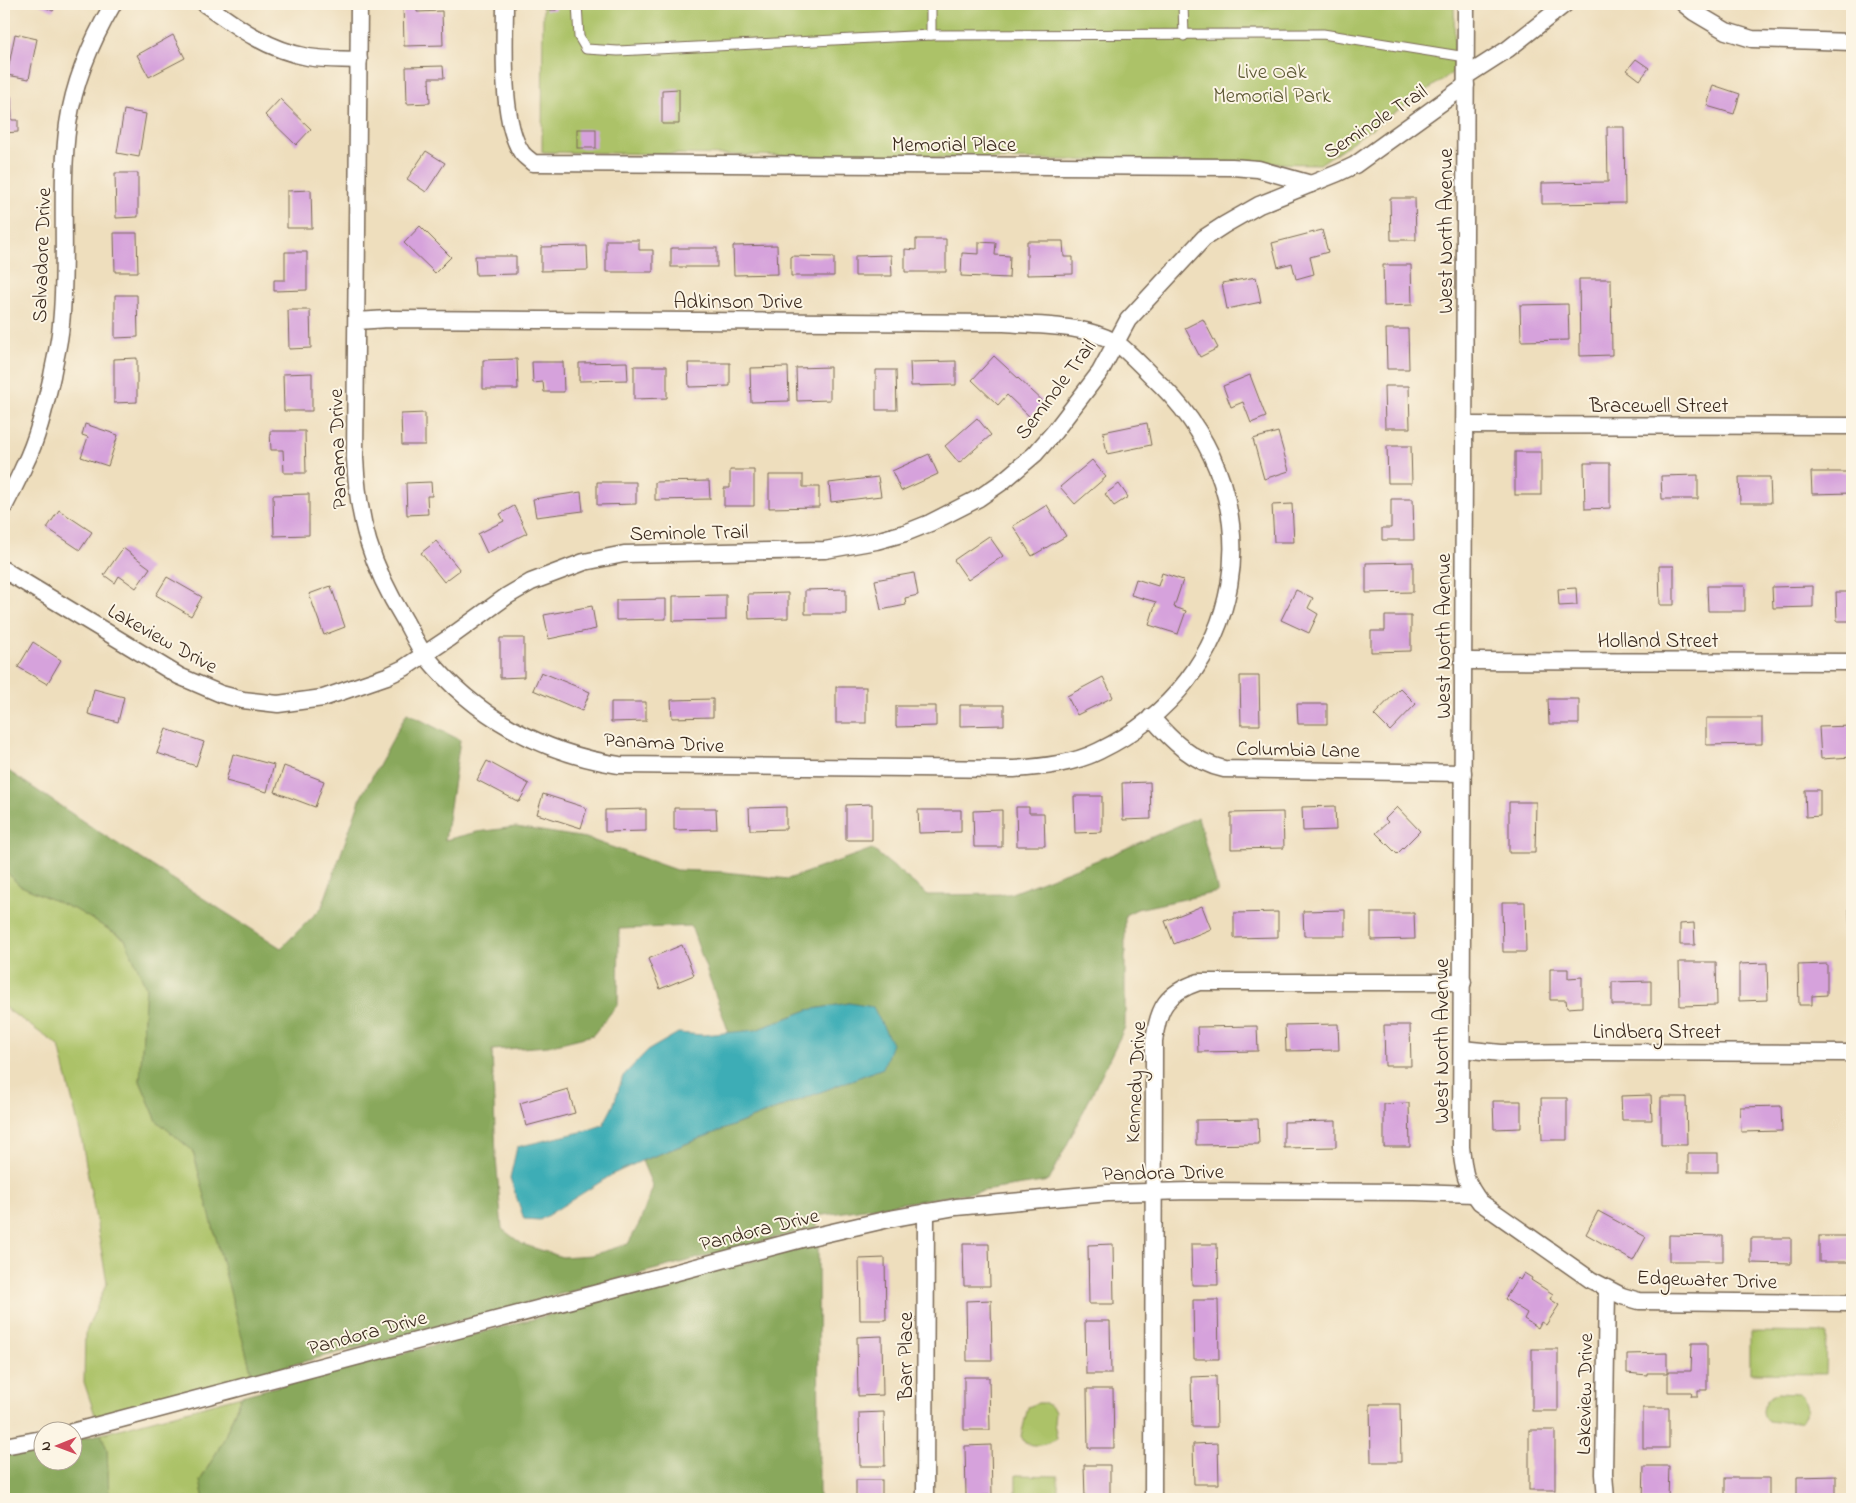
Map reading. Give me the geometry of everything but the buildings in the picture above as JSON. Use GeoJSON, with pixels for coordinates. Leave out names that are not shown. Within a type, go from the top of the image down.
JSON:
{"type":"FeatureCollection","features":[{"type":"Feature","properties":{"kind":"street","name":"Salvadore Drive"},"geometry":{"type":"LineString","coordinates":[[4,507],[25,465],[44,411],[58,345],[64,273],[65,160],[68,122],[84,63],[113,4]]}},
{"type":"Feature","properties":{"kind":"street"},"geometry":{"type":"LineString","coordinates":[[205,4],[249,35],[282,50],[309,57],[359,60]]}},
{"type":"Feature","properties":{"kind":"street","name":"Panama Drive"},"geometry":{"type":"LineString","coordinates":[[359,4],[355,458],[361,517],[374,564],[387,591],[424,654],[458,692],[524,737],[560,751],[618,764],[1014,769],[1074,760],[1097,752],[1122,738],[1176,695],[1192,674],[1222,615],[1232,565],[1230,523],[1222,480],[1216,463],[1197,428],[1178,402],[1116,343]]}},
{"type":"Feature","properties":{"kind":"street","name":"Memorial Place"},"geometry":{"type":"LineString","coordinates":[[505,4],[507,109],[522,154],[534,163],[1232,168],[1258,169],[1311,184]]}},
{"type":"Feature","properties":{"kind":"street","name":"West North Avenue"},"geometry":{"type":"LineString","coordinates":[[1466,4],[1461,1147],[1464,1176],[1474,1194]]}},
{"type":"Feature","properties":{"kind":"street","name":"Seminole Trail"},"geometry":{"type":"LineString","coordinates":[[424,654],[507,596],[531,582],[584,562],[633,554],[825,550],[876,541],[905,533],[930,524],[979,498],[1002,482],[1035,454],[1055,431],[1100,372],[1128,320],[1204,238],[1260,204],[1355,165],[1565,4]]}},
{"type":"Feature","properties":{"kind":"street"},"geometry":{"type":"LineString","coordinates":[[1684,4],[1726,31],[1752,39],[1852,42]]}},
{"type":"Feature","properties":{"kind":"street","name":"Adkinson Drive"},"geometry":{"type":"LineString","coordinates":[[357,321],[398,319],[1004,323],[1072,328],[1088,331],[1116,343]]}},
{"type":"Feature","properties":{"kind":"street","name":"Bracewell Street"},"geometry":{"type":"LineString","coordinates":[[1465,425],[1852,426]]}},
{"type":"Feature","properties":{"kind":"street","name":"Lakeview Drive"},"geometry":{"type":"LineString","coordinates":[[4,570],[179,676],[221,694],[243,700],[278,704],[323,698],[387,676],[424,654]]}},
{"type":"Feature","properties":{"kind":"street","name":"Holland Street"},"geometry":{"type":"LineString","coordinates":[[1464,661],[1852,662]]}},
{"type":"Feature","properties":{"kind":"street","name":"Columbia Lane"},"geometry":{"type":"LineString","coordinates":[[1151,716],[1182,750],[1211,766],[1224,769],[1463,773]]}},
{"type":"Feature","properties":{"kind":"street","name":"Kennedy Drive"},"geometry":{"type":"LineString","coordinates":[[1153,1499],[1154,1042],[1158,1015],[1166,1003],[1185,987],[1199,982],[1463,982]]}},
{"type":"Feature","properties":{"kind":"street","name":"Lindberg Street"},"geometry":{"type":"LineString","coordinates":[[1462,1049],[1501,1054],[1588,1052],[1852,1053]]}},
{"type":"Feature","properties":{"kind":"street","name":"Pandora Drive"},"geometry":{"type":"LineString","coordinates":[[82,1429],[802,1239],[926,1212],[956,1207],[1064,1196],[1153,1192],[1396,1192],[1474,1194]]}},
{"type":"Feature","properties":{"kind":"street","name":"Edgewater Drive"},"geometry":{"type":"LineString","coordinates":[[1474,1194],[1480,1202],[1591,1280],[1607,1290],[1639,1301],[1852,1303]]}},
{"type":"Feature","properties":{"kind":"street","name":"Barr Place"},"geometry":{"type":"LineString","coordinates":[[925,1499],[926,1212]]}},
{"type":"Feature","properties":{"kind":"street","name":"Lakeview Drive"},"geometry":{"type":"LineString","coordinates":[[1606,1499],[1604,1474],[1607,1290]]}},
{"type":"Feature","properties":{"kind":"street"},"geometry":{"type":"LineString","coordinates":[[4,1446],[32,1441]]}},
{"type":"Feature","properties":{"kind":"lane"},"geometry":{"type":"LineString","coordinates":[[577,4],[579,37],[586,49],[618,51],[931,35],[1184,36],[1323,34],[1466,58]]}},
{"type":"Feature","properties":{"kind":"lane"},"geometry":{"type":"LineString","coordinates":[[931,4],[931,35]]}},
{"type":"Feature","properties":{"kind":"lane"},"geometry":{"type":"LineString","coordinates":[[1183,4],[1184,36]]}},
{"type":"Feature","properties":{"kind":"green space","name":"Live Oak Memorial Park"},"geometry":{"type":"Polygon","coordinates":[[[543,4],[1454,4],[1455,71],[1320,164],[542,152],[543,4]]]}},
{"type":"Feature","properties":{"kind":"green space"},"geometry":{"type":"Polygon","coordinates":[[[407,713],[460,740],[445,840],[477,832],[516,827],[586,838],[676,870],[725,872],[788,879],[872,849],[928,895],[1009,894],[1113,854],[1198,817],[1218,892],[1137,909],[1125,915],[1125,1027],[1049,1181],[817,1216],[817,1227],[249,1376],[251,1371],[193,1151],[157,1121],[140,1081],[146,987],[125,939],[78,911],[19,885],[4,869],[4,768],[96,830],[281,948],[322,907],[361,797],[407,713]],[[691,926],[619,929],[618,1004],[593,1035],[548,1046],[492,1050],[496,1157],[502,1229],[522,1244],[562,1257],[592,1255],[628,1244],[640,1222],[653,1187],[642,1161],[883,1068],[873,1008],[849,1003],[808,1010],[756,1030],[729,1033],[691,926]]]}},
{"type":"Feature","properties":{"kind":"green space"},"geometry":{"type":"Polygon","coordinates":[[[4,869],[19,885],[78,911],[125,939],[146,987],[140,1081],[157,1121],[193,1150],[251,1371],[249,1376],[96,1418],[84,1382],[85,1334],[107,1282],[81,1136],[59,1046],[4,1007],[4,869]]]}},
{"type":"Feature","properties":{"kind":"green space"},"geometry":{"type":"Polygon","coordinates":[[[818,1244],[819,1499],[204,1499],[200,1481],[223,1441],[241,1396],[818,1244]]]}},
{"type":"Feature","properties":{"kind":"green space"},"geometry":{"type":"Polygon","coordinates":[[[1750,1332],[1826,1333],[1825,1374],[1750,1373],[1750,1332]]]}},
{"type":"Feature","properties":{"kind":"green space"},"geometry":{"type":"Polygon","coordinates":[[[1777,1393],[1798,1394],[1802,1396],[1807,1410],[1802,1422],[1769,1421],[1765,1418],[1763,1414],[1764,1406],[1777,1393]]]}},
{"type":"Feature","properties":{"kind":"green space"},"geometry":{"type":"Polygon","coordinates":[[[241,1396],[223,1441],[200,1481],[204,1499],[109,1499],[107,1449],[101,1434],[241,1396]]]}},
{"type":"Feature","properties":{"kind":"green space"},"geometry":{"type":"Polygon","coordinates":[[[1038,1403],[1046,1403],[1055,1411],[1054,1423],[1057,1439],[1045,1444],[1034,1445],[1025,1443],[1021,1436],[1028,1407],[1038,1403]]]}},
{"type":"Feature","properties":{"kind":"green space"},"geometry":{"type":"Polygon","coordinates":[[[101,1434],[107,1449],[109,1499],[4,1499],[4,1455],[32,1450],[32,1470],[82,1470],[82,1438],[101,1434]]]}},
{"type":"Feature","properties":{"kind":"green space"},"geometry":{"type":"Polygon","coordinates":[[[1016,1475],[1058,1476],[1058,1499],[1016,1499],[1016,1475]]]}},
{"type":"Feature","properties":{"kind":"water"},"geometry":{"type":"Polygon","coordinates":[[[849,1003],[873,1007],[892,1044],[883,1068],[641,1161],[613,1174],[540,1220],[524,1219],[510,1178],[517,1147],[603,1125],[613,1106],[623,1076],[647,1051],[678,1033],[703,1035],[756,1030],[808,1010],[849,1003]]]}}]}
